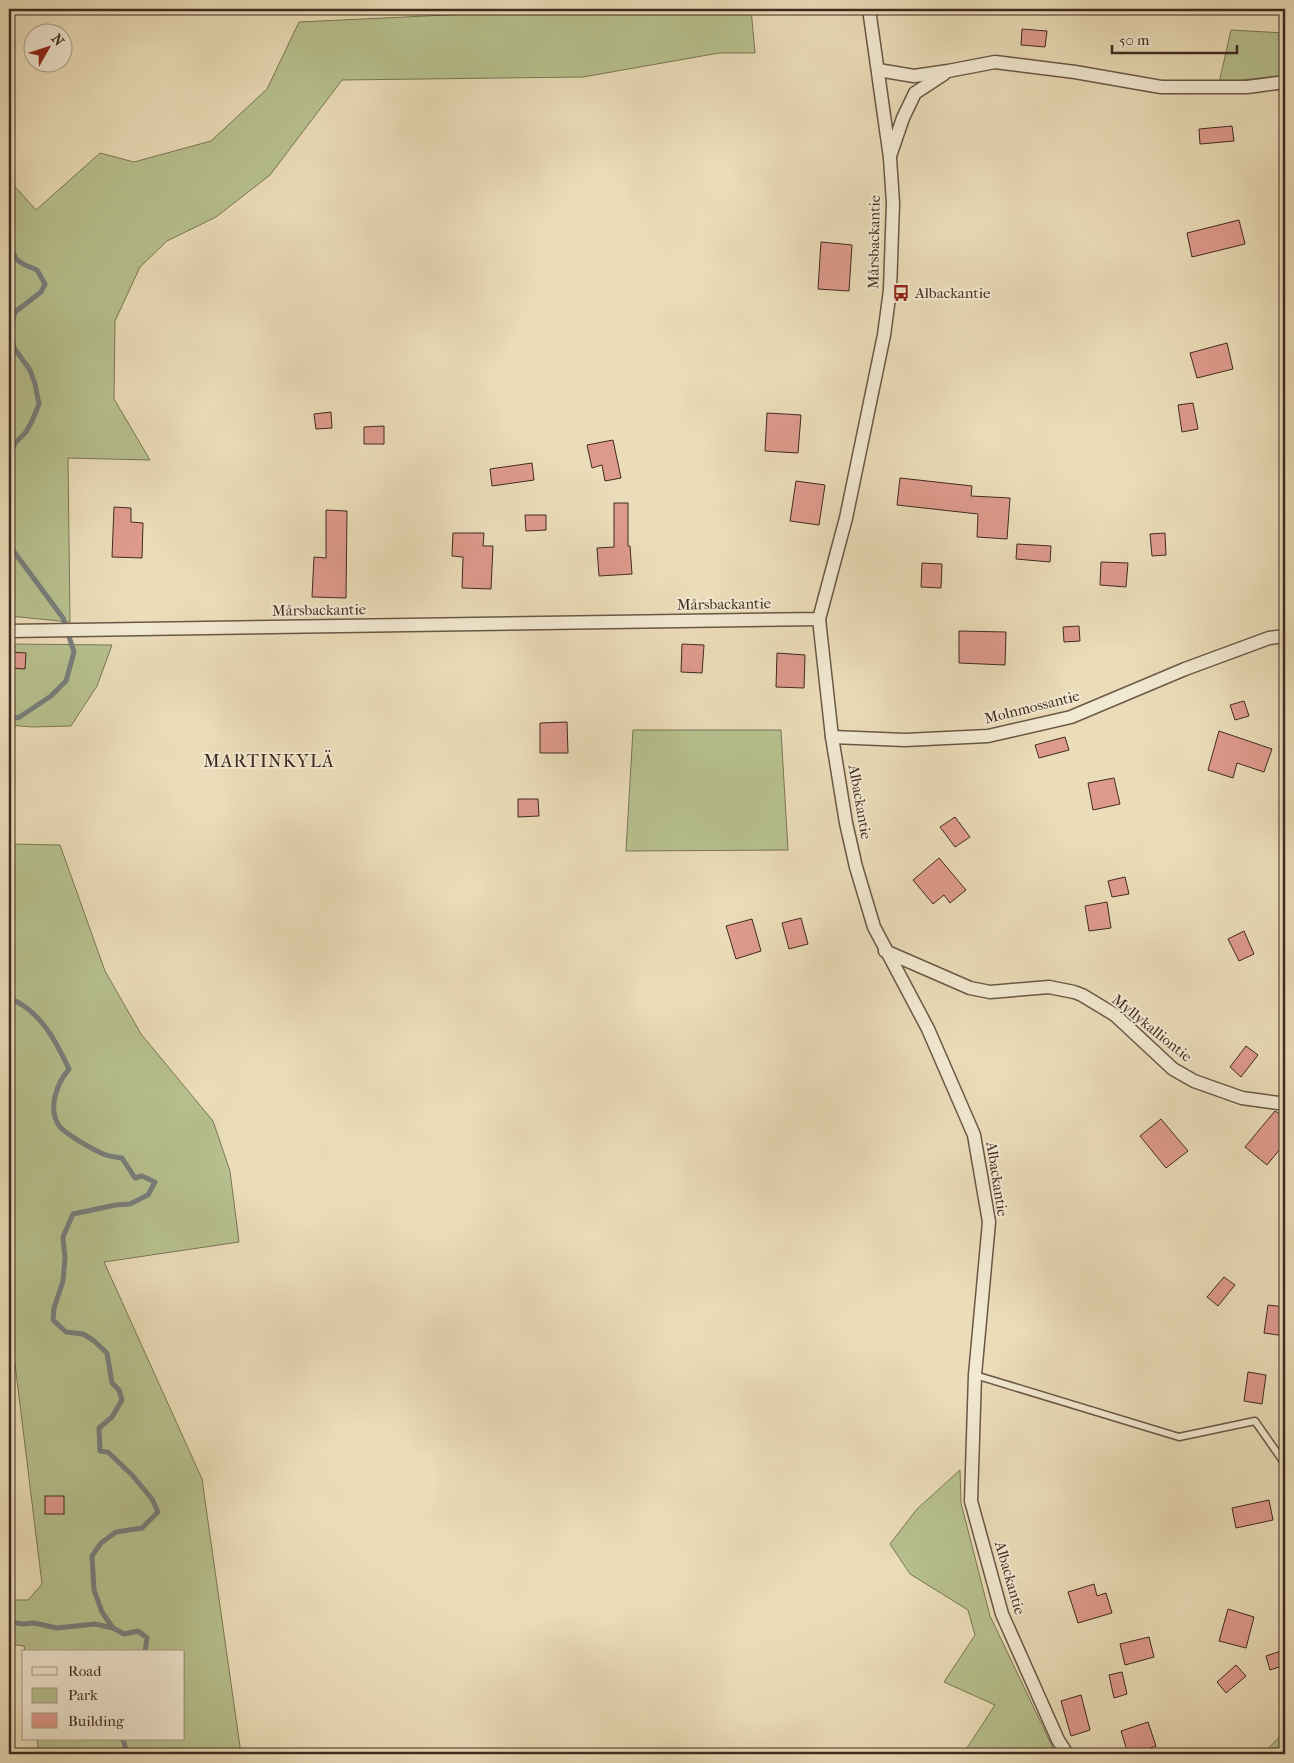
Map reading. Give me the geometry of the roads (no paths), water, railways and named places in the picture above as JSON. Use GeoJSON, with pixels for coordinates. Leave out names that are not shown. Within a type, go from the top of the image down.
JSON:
{"type":"FeatureCollection","features":[{"type":"Feature","properties":{"kind":"street","name":"Mårsbackantie"},"geometry":{"type":"LineString","coordinates":[[9,631],[819,619],[846,518],[884,335],[890,290],[893,203],[890,158],[869,9]]}},
{"type":"Feature","properties":{"kind":"street"},"geometry":{"type":"LineString","coordinates":[[878,70],[914,76],[995,62],[1074,72],[1161,87],[1247,88],[1285,82]]}},
{"type":"Feature","properties":{"kind":"street"},"geometry":{"type":"LineString","coordinates":[[890,158],[903,118],[915,93],[948,71]]}},
{"type":"Feature","properties":{"kind":"street","name":"Albackantie"},"geometry":{"type":"LineString","coordinates":[[819,619],[832,737],[846,823],[856,867],[874,927],[885,951],[928,1029],[974,1135],[989,1222],[975,1375],[971,1501],[1002,1614],[1058,1740],[1067,1754]]}},
{"type":"Feature","properties":{"kind":"street","name":"Molnmossantie"},"geometry":{"type":"LineString","coordinates":[[832,737],[904,740],[997,734],[1071,717],[1185,669],[1269,638],[1285,636]]}},
{"type":"Feature","properties":{"kind":"street","name":"Myllykalliontie"},"geometry":{"type":"LineString","coordinates":[[885,951],[970,988],[990,992],[1050,987],[1082,995],[1115,1015],[1173,1069],[1194,1081],[1242,1098],[1278,1103],[1285,1102]]}},
{"type":"Feature","properties":{"kind":"lane"},"geometry":{"type":"LineString","coordinates":[[975,1375],[1179,1437],[1255,1422],[1285,1464]]}},
{"type":"Feature","properties":{"kind":"waterway"},"geometry":{"type":"LineString","coordinates":[[9,202],[9,241],[16,259],[37,270],[45,284],[41,292],[15,312],[11,329],[14,348],[30,370],[39,404],[26,432],[15,443],[9,457]]}},
{"type":"Feature","properties":{"kind":"waterway"},"geometry":{"type":"LineString","coordinates":[[9,534],[12,549],[63,618],[74,652],[66,681],[51,696],[18,718],[9,715]]}},
{"type":"Feature","properties":{"kind":"waterway"},"geometry":{"type":"LineString","coordinates":[[9,998],[30,1010],[46,1027],[69,1069],[55,1095],[55,1117],[61,1128],[72,1137],[95,1150],[108,1156],[122,1158],[135,1178],[142,1176],[155,1182],[148,1195],[130,1204],[73,1214],[63,1237],[65,1258],[63,1281],[54,1308],[53,1320],[66,1332],[83,1334],[93,1340],[107,1353],[112,1383],[119,1390],[122,1400],[112,1417],[99,1428],[100,1451],[108,1452],[132,1475],[152,1499],[158,1512],[142,1528],[116,1532],[101,1543],[92,1556],[94,1590],[102,1612],[113,1628],[124,1634],[138,1631],[147,1638],[145,1650]]}},
{"type":"Feature","properties":{"kind":"waterway"},"geometry":{"type":"LineString","coordinates":[[9,1622],[34,1623],[57,1628],[95,1624],[113,1628]]}},
{"type":"Feature","properties":{"kind":"waterway"},"geometry":{"type":"LineString","coordinates":[[123,1740],[127,1754]]}},
{"type":"Feature","properties":{"kind":"place","name":"Albackantie"},"geometry":{"type":"Point","coordinates":[901,293]}},
{"type":"Feature","properties":{"kind":"district","name":"MARTINKYLÄ"},"geometry":{"type":"Point","coordinates":[269,761]}}]}
